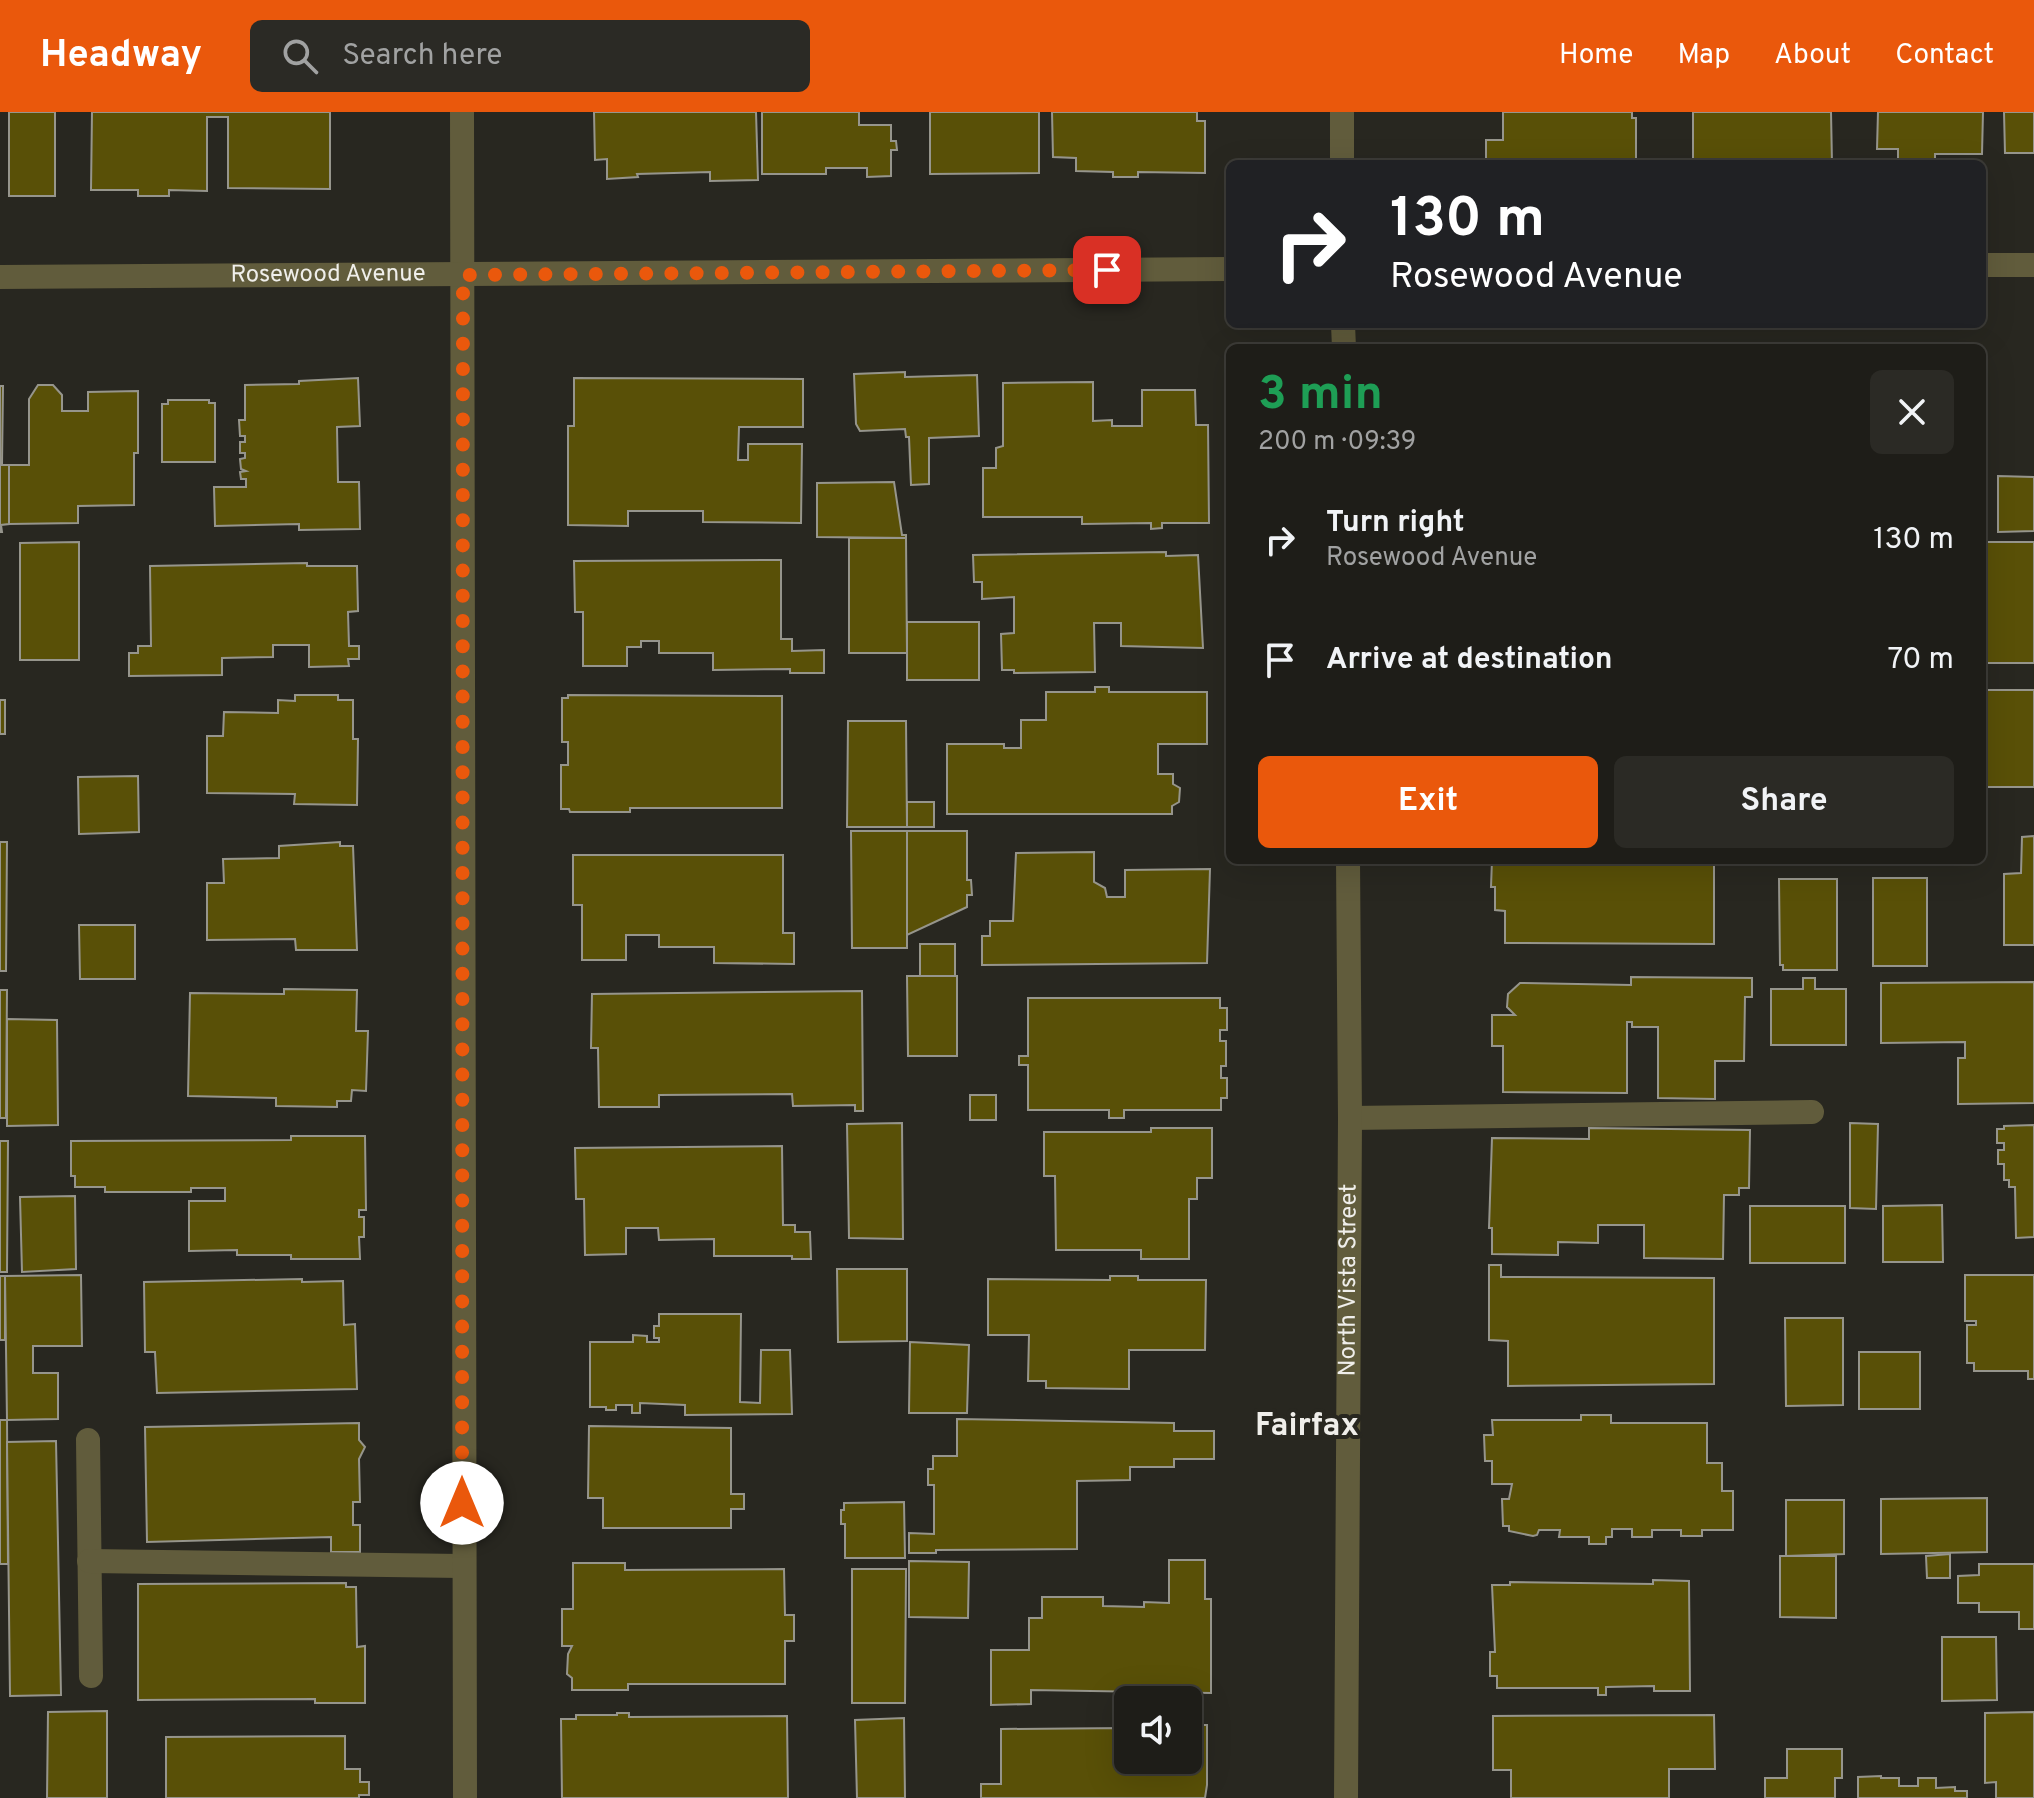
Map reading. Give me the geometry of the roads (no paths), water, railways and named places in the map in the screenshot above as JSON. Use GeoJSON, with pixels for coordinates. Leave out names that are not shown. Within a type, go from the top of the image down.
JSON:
{"type":"FeatureCollection","features":[{"type":"Feature","properties":{"kind":"street"},"geometry":{"type":"LineString","coordinates":[[462,112],[462,1566],[465,1798]]}},
{"type":"Feature","properties":{"kind":"street"},"geometry":{"type":"LineString","coordinates":[[1342,112],[1342,160]]}},
{"type":"Feature","properties":{"kind":"street"},"geometry":{"type":"LineString","coordinates":[[1986,265],[2034,265]]}},
{"type":"Feature","properties":{"kind":"street","name":"Rosewood Avenue"},"geometry":{"type":"LineString","coordinates":[[0,277],[1226,269]]}},
{"type":"Feature","properties":{"kind":"street","name":"North Vista Street"},"geometry":{"type":"LineString","coordinates":[[1346,1798],[1350,1118],[1348,864]]}},
{"type":"Feature","properties":{"kind":"street"},"geometry":{"type":"LineString","coordinates":[[1350,1118],[1812,1112]]}},
{"type":"Feature","properties":{"kind":"street"},"geometry":{"type":"LineString","coordinates":[[88,1440],[91,1676]]}},
{"type":"Feature","properties":{"kind":"street"},"geometry":{"type":"LineString","coordinates":[[89,1561],[462,1566]]}},
{"type":"Feature","properties":{"kind":"district","name":"Fairfax"},"geometry":{"type":"Point","coordinates":[1307,1427]}}]}
